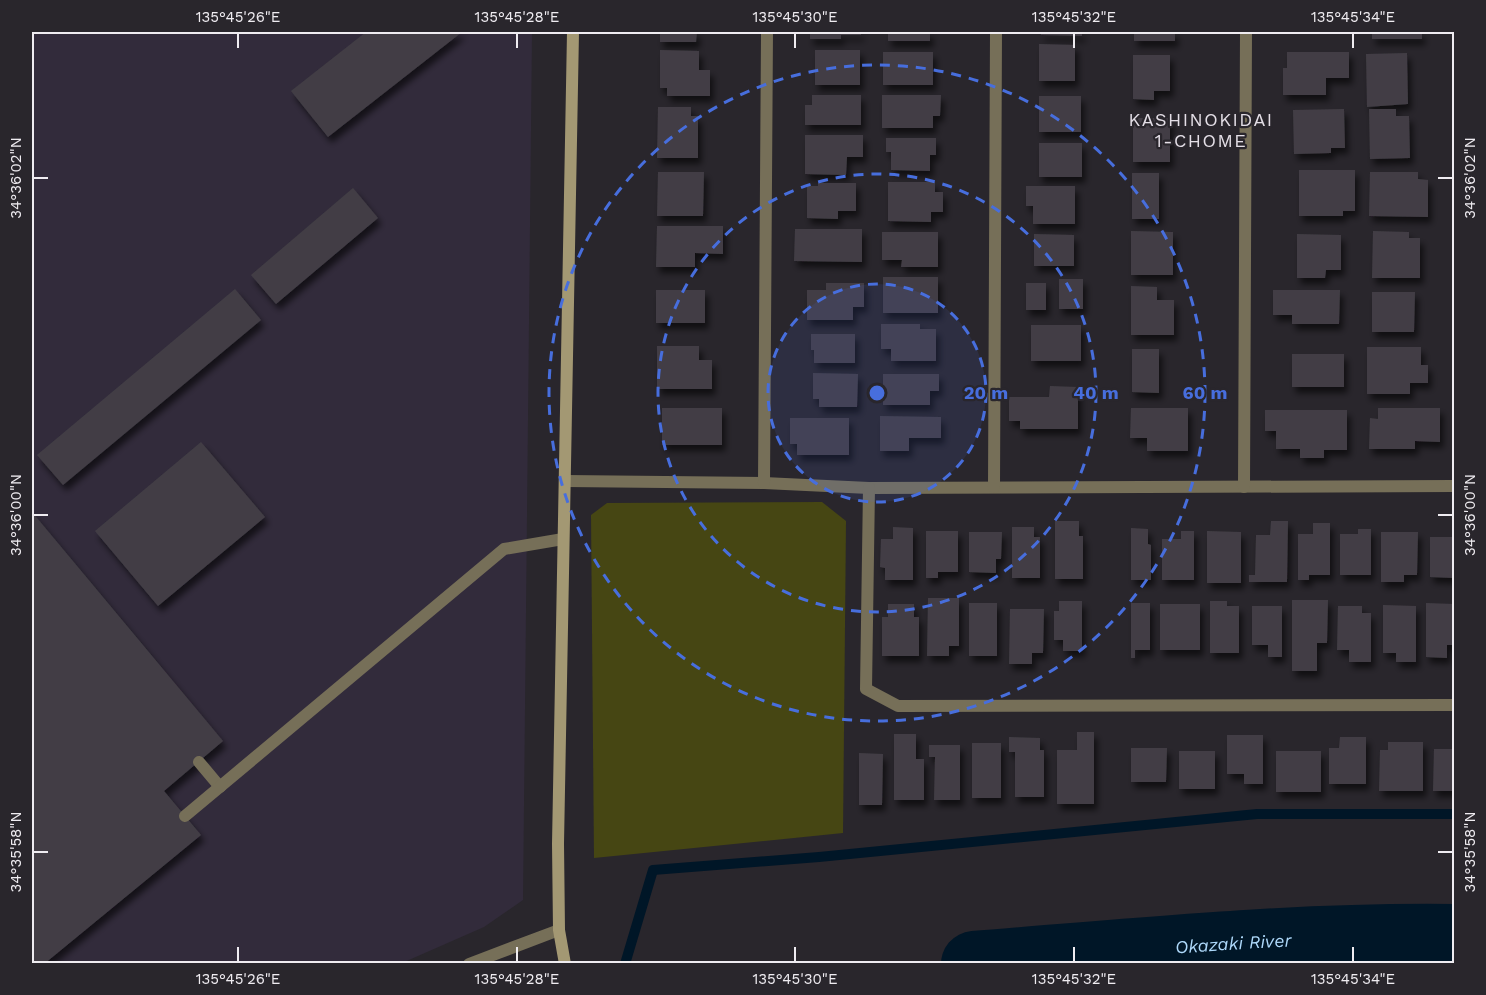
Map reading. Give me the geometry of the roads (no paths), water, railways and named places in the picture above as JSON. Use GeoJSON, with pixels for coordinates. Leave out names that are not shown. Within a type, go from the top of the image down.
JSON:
{"type":"FeatureCollection","features":[{"type":"Feature","properties":{"kind":"street"},"geometry":{"type":"LineString","coordinates":[[564,958],[559,930],[558,844],[573,32]]}},
{"type":"Feature","properties":{"kind":"street"},"geometry":{"type":"LineString","coordinates":[[764,483],[767,32]]}},
{"type":"Feature","properties":{"kind":"street"},"geometry":{"type":"LineString","coordinates":[[994,487],[996,32]]}},
{"type":"Feature","properties":{"kind":"street"},"geometry":{"type":"LineString","coordinates":[[1244,487],[1246,32]]}},
{"type":"Feature","properties":{"kind":"street"},"geometry":{"type":"LineString","coordinates":[[566,481],[764,483],[869,488],[1455,486]]}},
{"type":"Feature","properties":{"kind":"street"},"geometry":{"type":"LineString","coordinates":[[869,488],[866,689],[898,706],[1455,705]]}},
{"type":"Feature","properties":{"kind":"street"},"geometry":{"type":"LineString","coordinates":[[185,816],[504,549],[563,539]]}},
{"type":"Feature","properties":{"kind":"street"},"geometry":{"type":"LineString","coordinates":[[199,762],[220,787]]}},
{"type":"Feature","properties":{"kind":"street"},"geometry":{"type":"LineString","coordinates":[[469,963],[559,930]]}},
{"type":"Feature","properties":{"kind":"waterway"},"geometry":{"type":"LineString","coordinates":[[625,964],[653,870],[819,857],[1257,814],[1454,814]]}},
{"type":"Feature","properties":{"kind":"waterway","name":"Okazaki River"},"geometry":{"type":"LineString","coordinates":[[974,964],[1274,941],[1454,937]]}},
{"type":"Feature","properties":{"kind":"district","name":"KASHINOKIDAI 1-CHOME"},"geometry":{"type":"Point","coordinates":[1201,130]}}]}
